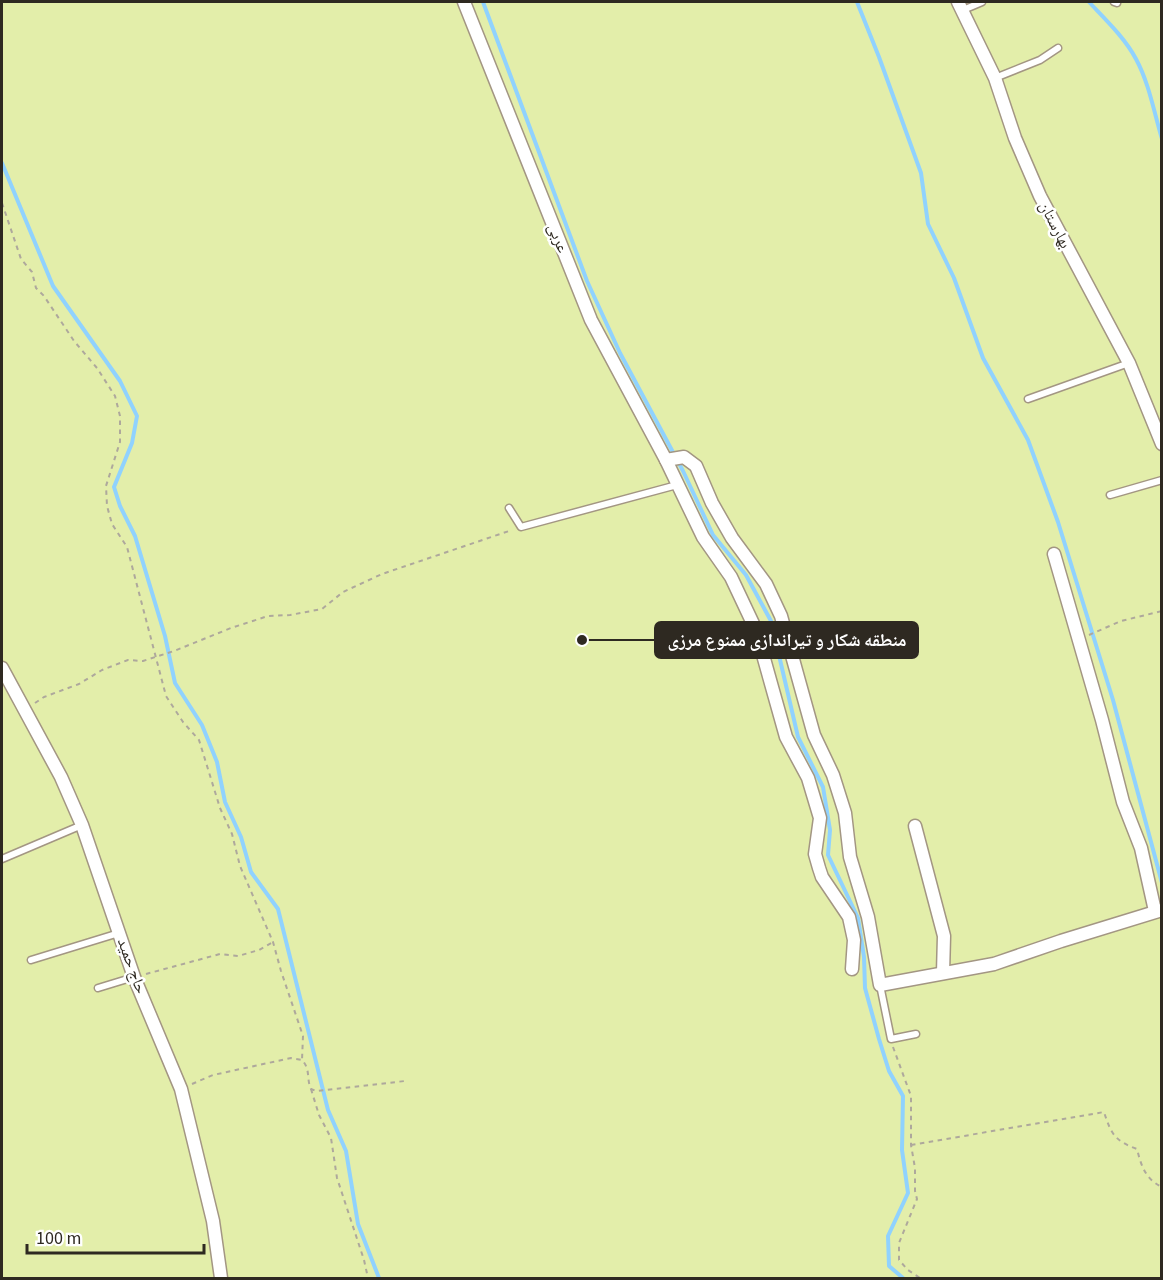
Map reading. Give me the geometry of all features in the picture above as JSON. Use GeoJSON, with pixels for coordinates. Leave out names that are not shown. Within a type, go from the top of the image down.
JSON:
{"type":"FeatureCollection","features":[{"type":"Feature","properties":{"kind":"street","name":"عربی"},"geometry":{"type":"LineString","coordinates":[[464,2],[591,320],[674,459]]}},
{"type":"Feature","properties":{"kind":"street","name":"بهارستان"},"geometry":{"type":"LineString","coordinates":[[960,6],[995,78],[1015,138],[1040,196],[1129,363],[1161,444]]}},
{"type":"Feature","properties":{"kind":"street"},"geometry":{"type":"LineString","coordinates":[[852,969],[854,940],[849,917],[822,877],[815,854],[820,818],[808,778],[786,737],[756,630],[731,577],[703,537],[677,485],[674,459],[696,466],[712,503],[732,538],[766,584],[781,616],[814,735],[833,775],[845,813],[850,857],[868,917],[880,985],[994,964],[1061,940],[1159,910],[1141,848],[1123,802],[1054,554]]}},
{"type":"Feature","properties":{"kind":"street","name":"حاج حمید"},"geometry":{"type":"LineString","coordinates":[[2,668],[61,777],[82,825],[134,977],[181,1089],[213,1221],[221,1278]]}},
{"type":"Feature","properties":{"kind":"street"},"geometry":{"type":"LineString","coordinates":[[915,826],[944,936],[943,974]]}},
{"type":"Feature","properties":{"kind":"lane"},"geometry":{"type":"LineString","coordinates":[[960,6],[982,2]]}},
{"type":"Feature","properties":{"kind":"lane"},"geometry":{"type":"LineString","coordinates":[[995,78],[1040,60],[1058,48]]}},
{"type":"Feature","properties":{"kind":"lane"},"geometry":{"type":"LineString","coordinates":[[1028,399],[1129,363]]}},
{"type":"Feature","properties":{"kind":"lane"},"geometry":{"type":"LineString","coordinates":[[1110,495],[1161,480]]}},
{"type":"Feature","properties":{"kind":"lane"},"geometry":{"type":"LineString","coordinates":[[509,508],[521,527],[677,485]]}},
{"type":"Feature","properties":{"kind":"lane"},"geometry":{"type":"LineString","coordinates":[[2,859],[82,825]]}},
{"type":"Feature","properties":{"kind":"lane"},"geometry":{"type":"LineString","coordinates":[[32,960],[120,932]]}},
{"type":"Feature","properties":{"kind":"lane"},"geometry":{"type":"LineString","coordinates":[[98,988],[134,977]]}},
{"type":"Feature","properties":{"kind":"lane"},"geometry":{"type":"LineString","coordinates":[[880,985],[891,1039],[916,1034]]}},
{"type":"Feature","properties":{"kind":"path"},"geometry":{"type":"LineString","coordinates":[[2,203],[21,259],[32,272],[36,288],[44,296],[74,341],[97,368],[115,396],[120,416],[120,442],[106,486],[107,506],[112,524],[127,548],[166,696],[183,722],[199,740],[220,808],[232,834],[240,866],[273,942],[280,971],[303,1036],[302,1060]]}},
{"type":"Feature","properties":{"kind":"path"},"geometry":{"type":"LineString","coordinates":[[25,710],[44,698],[128,660],[157,657],[268,616],[290,615],[322,609],[343,592],[382,574],[521,527]]}},
{"type":"Feature","properties":{"kind":"path"},"geometry":{"type":"LineString","coordinates":[[1086,636],[1121,621],[1161,611]]}},
{"type":"Feature","properties":{"kind":"path"},"geometry":{"type":"LineString","coordinates":[[134,977],[220,954],[238,956],[259,950],[273,942]]}},
{"type":"Feature","properties":{"kind":"path"},"geometry":{"type":"LineString","coordinates":[[891,1039],[911,1096],[911,1145],[917,1199],[899,1243],[899,1260],[920,1278]]}},
{"type":"Feature","properties":{"kind":"path"},"geometry":{"type":"LineString","coordinates":[[181,1089],[213,1076],[291,1058],[302,1060],[308,1067],[309,1085],[319,1115],[332,1138],[337,1178],[369,1278]]}},
{"type":"Feature","properties":{"kind":"path"},"geometry":{"type":"LineString","coordinates":[[311,1089],[316,1091],[405,1081]]}},
{"type":"Feature","properties":{"kind":"path"},"geometry":{"type":"LineString","coordinates":[[911,1145],[1104,1112],[1110,1130],[1120,1142],[1137,1149],[1143,1171],[1161,1187]]}},
{"type":"Feature","properties":{"kind":"green space"},"geometry":{"type":"Polygon","coordinates":[[[2,2],[1161,2],[1161,1278],[2,1278],[2,2]]]}},
{"type":"Feature","properties":{"kind":"waterway"},"geometry":{"type":"LineString","coordinates":[[483,2],[587,281],[620,353],[683,471],[713,535],[746,575],[771,621],[798,737],[823,787],[830,830],[828,855],[858,918],[864,957],[865,988],[879,1039],[889,1071],[903,1096],[902,1150],[908,1193],[888,1236],[889,1266],[903,1278]]}},
{"type":"Feature","properties":{"kind":"waterway"},"geometry":{"type":"LineString","coordinates":[[857,2],[921,173],[928,224],[954,278],[983,358],[1028,440],[1058,522],[1113,700],[1162,883]]}},
{"type":"Feature","properties":{"kind":"waterway"},"geometry":{"type":"LineString","coordinates":[[1089,2],[1121,36],[1141,68],[1162,139]]}},
{"type":"Feature","properties":{"kind":"waterway"},"geometry":{"type":"LineString","coordinates":[[2,163],[53,286],[120,381],[137,416],[132,443],[114,487],[120,506],[135,536],[165,636],[175,683],[202,725],[217,762],[225,802],[241,837],[251,872],[278,909],[328,1110],[346,1151],[358,1224],[379,1278]]}},
{"type":"Feature","properties":{"kind":"place","name":"منطقه شکار و تیراندازی ممنوع مرزی"},"geometry":{"type":"Point","coordinates":[582,640]}}]}
